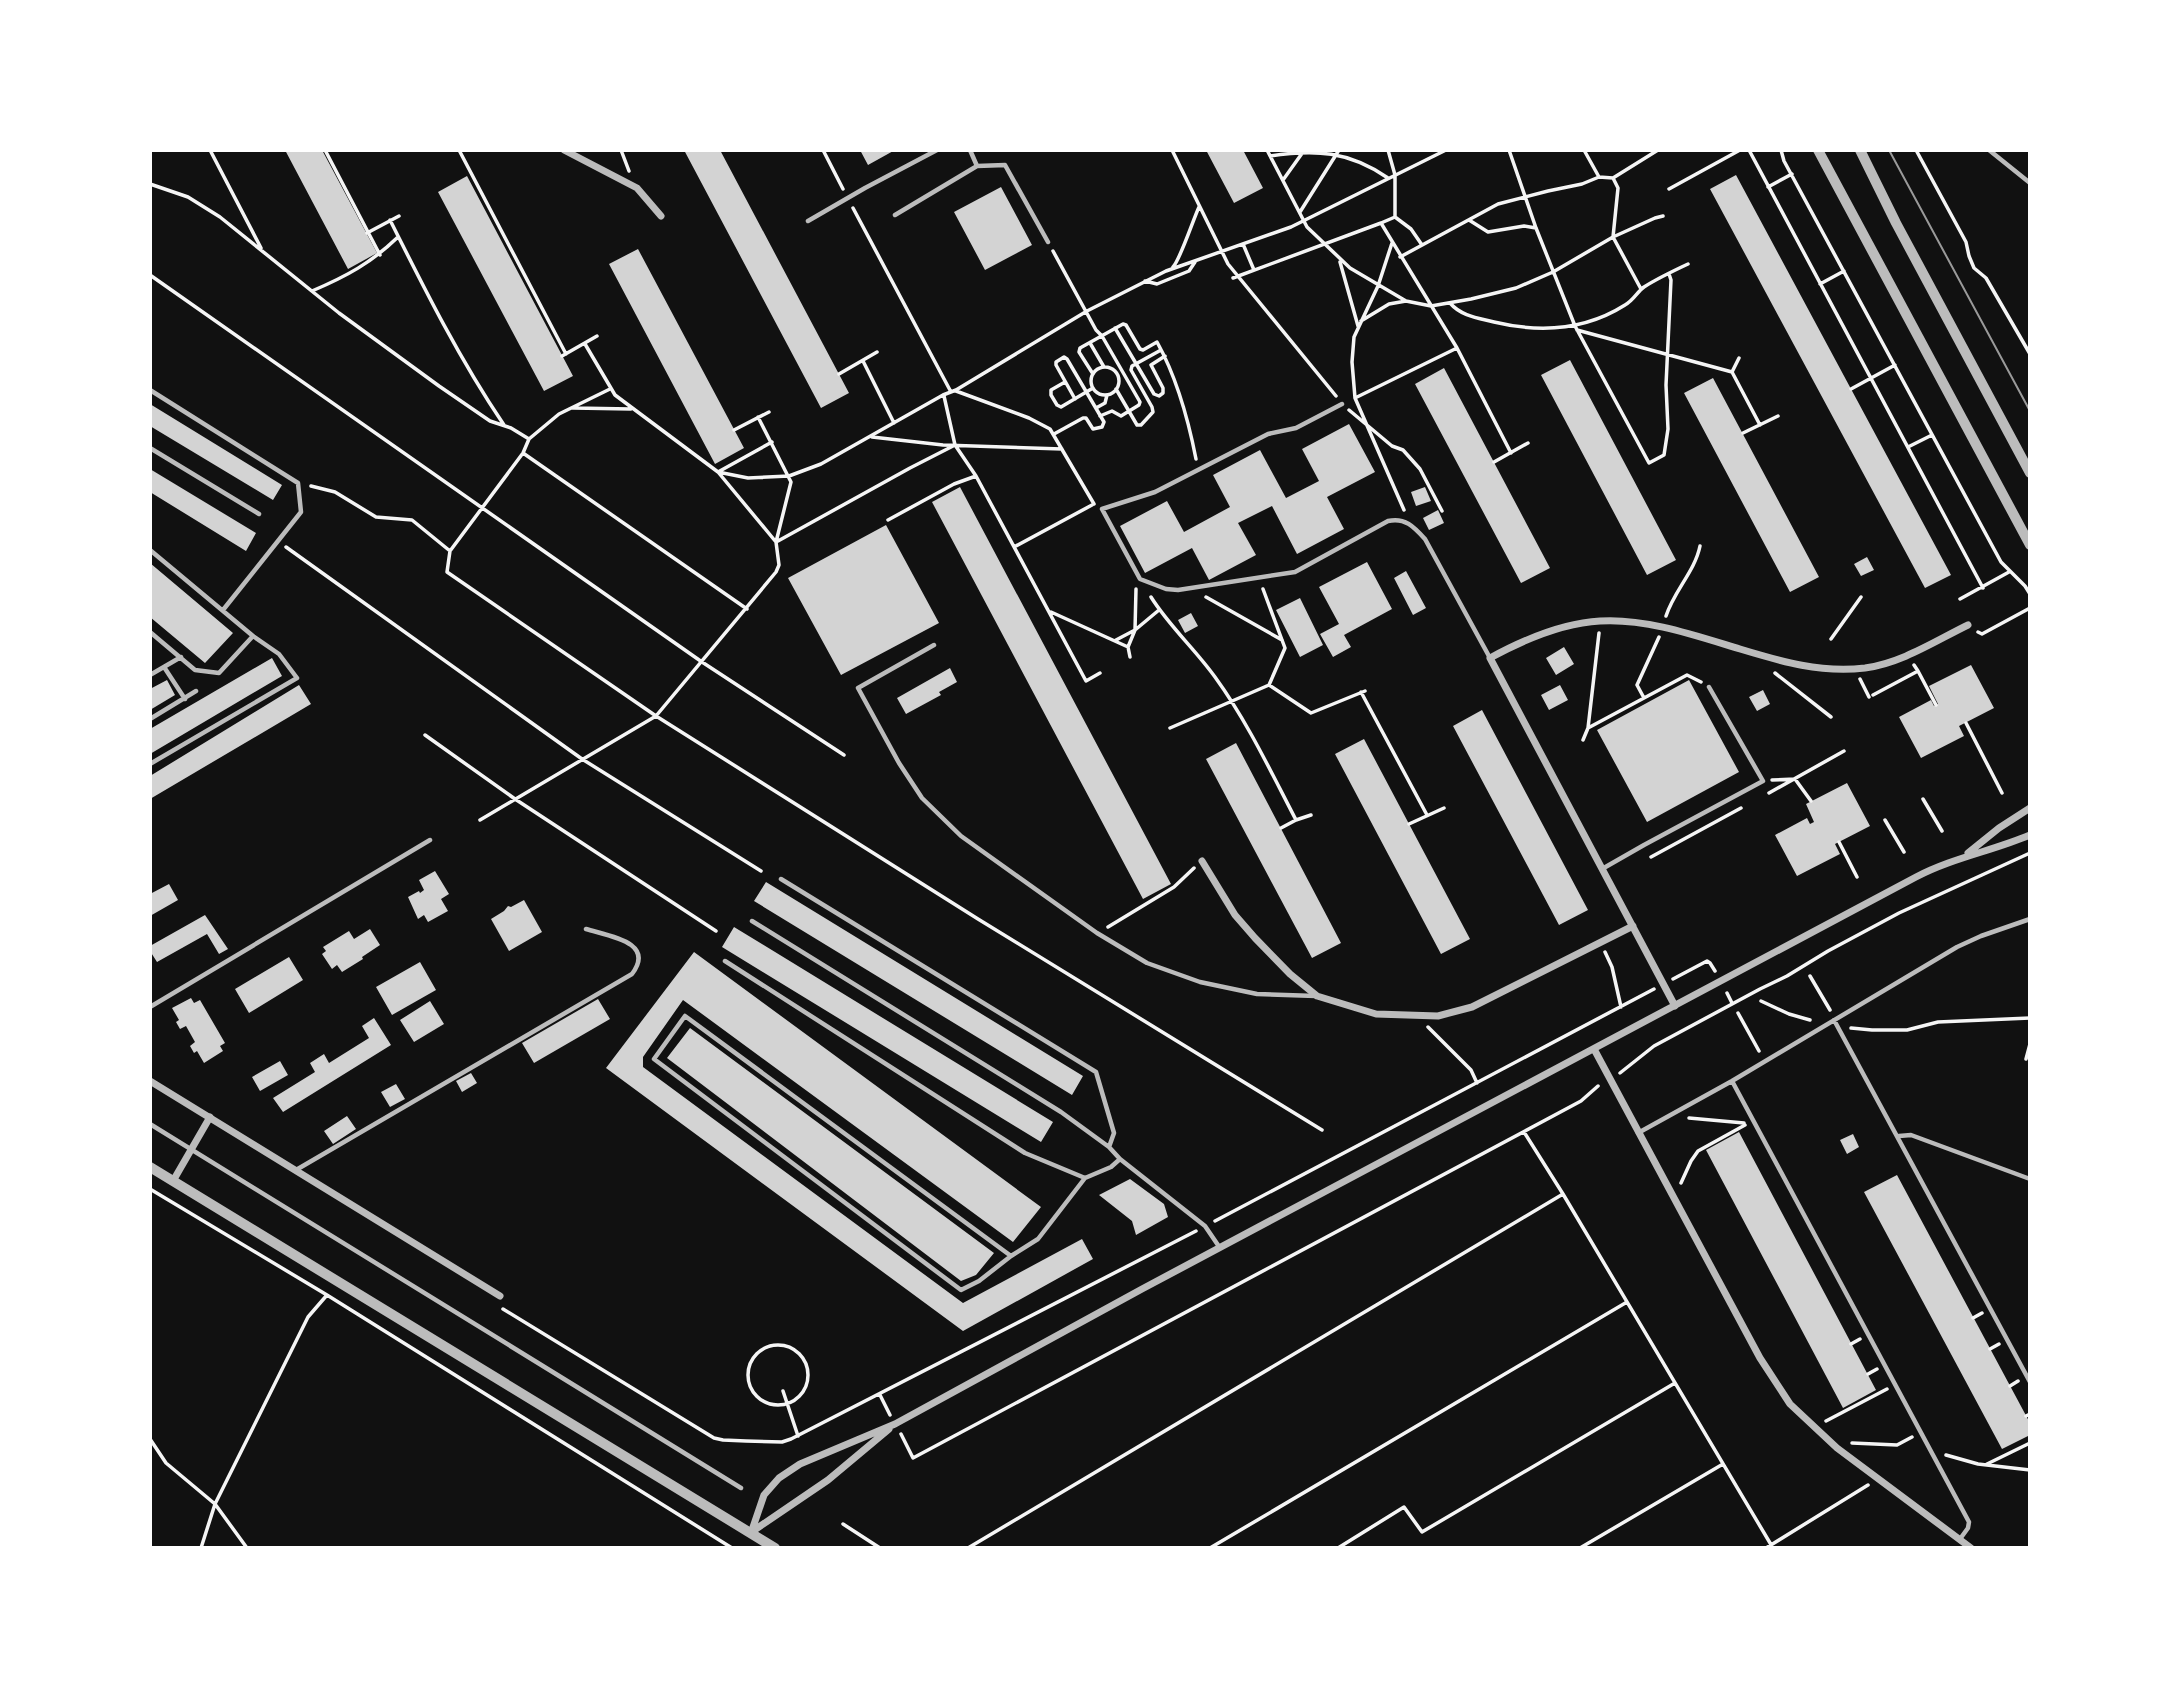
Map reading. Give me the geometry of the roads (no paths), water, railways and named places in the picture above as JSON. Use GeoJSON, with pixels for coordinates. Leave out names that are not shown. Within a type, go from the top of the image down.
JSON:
{"type":"FeatureCollection","features":[{"type":"Feature","properties":{"kind":"street"},"geometry":{"type":"LineString","coordinates":[[564,150],[637,188],[661,216]]}},
{"type":"Feature","properties":{"kind":"street"},"geometry":{"type":"LineString","coordinates":[[1818,150],[2029,545]]}},
{"type":"Feature","properties":{"kind":"street"},"geometry":{"type":"LineString","coordinates":[[1860,150],[1890,213],[2029,473]]}},
{"type":"Feature","properties":{"kind":"street"},"geometry":{"type":"LineString","coordinates":[[1675,1006],[1490,658],[1532,638],[1570,626],[1600,621],[1663,627],[1780,662],[1833,669],[1867,667],[1909,655],[1968,625]]}},
{"type":"Feature","properties":{"kind":"street"},"geometry":{"type":"LineString","coordinates":[[1963,857],[2029,808]]}},
{"type":"Feature","properties":{"kind":"street"},"geometry":{"type":"LineString","coordinates":[[751,1533],[760,1503],[779,1478],[800,1464],[895,1424],[1916,877],[1963,857],[2012,843],[2029,835]]}},
{"type":"Feature","properties":{"kind":"street"},"geometry":{"type":"LineString","coordinates":[[1202,861],[1236,915],[1290,974],[1317,996],[1376,1014],[1438,1016],[1472,1007],[1633,926]]}},
{"type":"Feature","properties":{"kind":"street"},"geometry":{"type":"LineString","coordinates":[[1594,1049],[1776,1385],[1790,1404],[1837,1448],[1971,1548]]}},
{"type":"Feature","properties":{"kind":"street"},"geometry":{"type":"LineString","coordinates":[[150,1081],[500,1296]]}},
{"type":"Feature","properties":{"kind":"street"},"geometry":{"type":"LineString","coordinates":[[173,1181],[209,1117]]}},
{"type":"Feature","properties":{"kind":"street"},"geometry":{"type":"LineString","coordinates":[[150,1167],[775,1548]]}},
{"type":"Feature","properties":{"kind":"street"},"geometry":{"type":"LineString","coordinates":[[751,1533],[828,1480],[895,1424]]}},
{"type":"Feature","properties":{"kind":"lane"},"geometry":{"type":"LineString","coordinates":[[808,221],[937,150]]}},
{"type":"Feature","properties":{"kind":"lane"},"geometry":{"type":"LineString","coordinates":[[970,150],[977,166]]}},
{"type":"Feature","properties":{"kind":"lane"},"geometry":{"type":"LineString","coordinates":[[1989,150],[2029,183]]}},
{"type":"Feature","properties":{"kind":"lane"},"geometry":{"type":"LineString","coordinates":[[895,215],[977,166],[1005,165],[1048,242]]}},
{"type":"Feature","properties":{"kind":"lane"},"geometry":{"type":"LineString","coordinates":[[150,390],[298,483],[301,512],[223,610]]}},
{"type":"Feature","properties":{"kind":"lane"},"geometry":{"type":"LineString","coordinates":[[1342,404],[1296,428],[1268,434],[1155,492],[1102,509],[1140,579],[1166,589],[1193,588],[1295,572],[1388,521],[1398,519],[1410,523],[1426,539],[1490,658]]}},
{"type":"Feature","properties":{"kind":"lane"},"geometry":{"type":"LineString","coordinates":[[150,448],[259,514]]}},
{"type":"Feature","properties":{"kind":"lane"},"geometry":{"type":"LineString","coordinates":[[150,551],[253,636],[279,654],[297,678],[150,764]]}},
{"type":"Feature","properties":{"kind":"lane"},"geometry":{"type":"LineString","coordinates":[[150,632],[195,670],[219,673],[253,636]]}},
{"type":"Feature","properties":{"kind":"lane"},"geometry":{"type":"LineString","coordinates":[[934,645],[858,688],[922,799],[961,836],[1097,933],[1147,963],[1200,982],[1257,994],[1317,996]]}},
{"type":"Feature","properties":{"kind":"lane"},"geometry":{"type":"LineString","coordinates":[[150,675],[181,657]]}},
{"type":"Feature","properties":{"kind":"lane"},"geometry":{"type":"LineString","coordinates":[[164,667],[185,699]]}},
{"type":"Feature","properties":{"kind":"lane"},"geometry":{"type":"LineString","coordinates":[[1602,869],[1763,781],[1709,687]]}},
{"type":"Feature","properties":{"kind":"lane"},"geometry":{"type":"LineString","coordinates":[[150,719],[196,691]]}},
{"type":"Feature","properties":{"kind":"lane"},"geometry":{"type":"LineString","coordinates":[[150,1007],[430,839]]}},
{"type":"Feature","properties":{"kind":"lane"},"geometry":{"type":"LineString","coordinates":[[781,879],[1096,1072],[1114,1133],[1109,1147]]}},
{"type":"Feature","properties":{"kind":"lane"},"geometry":{"type":"LineString","coordinates":[[1638,1133],[1732,1081],[1957,947],[2029,919]]}},
{"type":"Feature","properties":{"kind":"lane"},"geometry":{"type":"LineString","coordinates":[[752,920],[1061,1112],[1109,1147],[1120,1159],[1205,1226],[1220,1248]]}},
{"type":"Feature","properties":{"kind":"lane"},"geometry":{"type":"LineString","coordinates":[[296,1170],[632,974],[640,961],[633,946],[624,940],[586,929]]}},
{"type":"Feature","properties":{"kind":"lane"},"geometry":{"type":"LineString","coordinates":[[725,961],[1025,1153],[1085,1178]]}},
{"type":"Feature","properties":{"kind":"lane"},"geometry":{"type":"LineString","coordinates":[[1011,1256],[685,1016],[654,1059],[961,1290],[1038,1239],[1085,1178],[1111,1167],[1120,1159]]}},
{"type":"Feature","properties":{"kind":"lane"},"geometry":{"type":"LineString","coordinates":[[1834,1020],[2029,1382]]}},
{"type":"Feature","properties":{"kind":"lane"},"geometry":{"type":"LineString","coordinates":[[1732,1081],[1969,1522],[1960,1539]]}},
{"type":"Feature","properties":{"kind":"lane"},"geometry":{"type":"LineString","coordinates":[[150,1124],[741,1488]]}},
{"type":"Feature","properties":{"kind":"lane"},"geometry":{"type":"LineString","coordinates":[[1898,1136],[1911,1135],[2029,1179]]}},
{"type":"Feature","properties":{"kind":"tram line"},"geometry":{"type":"LineString","coordinates":[[1889,150],[2030,411]]}}]}
